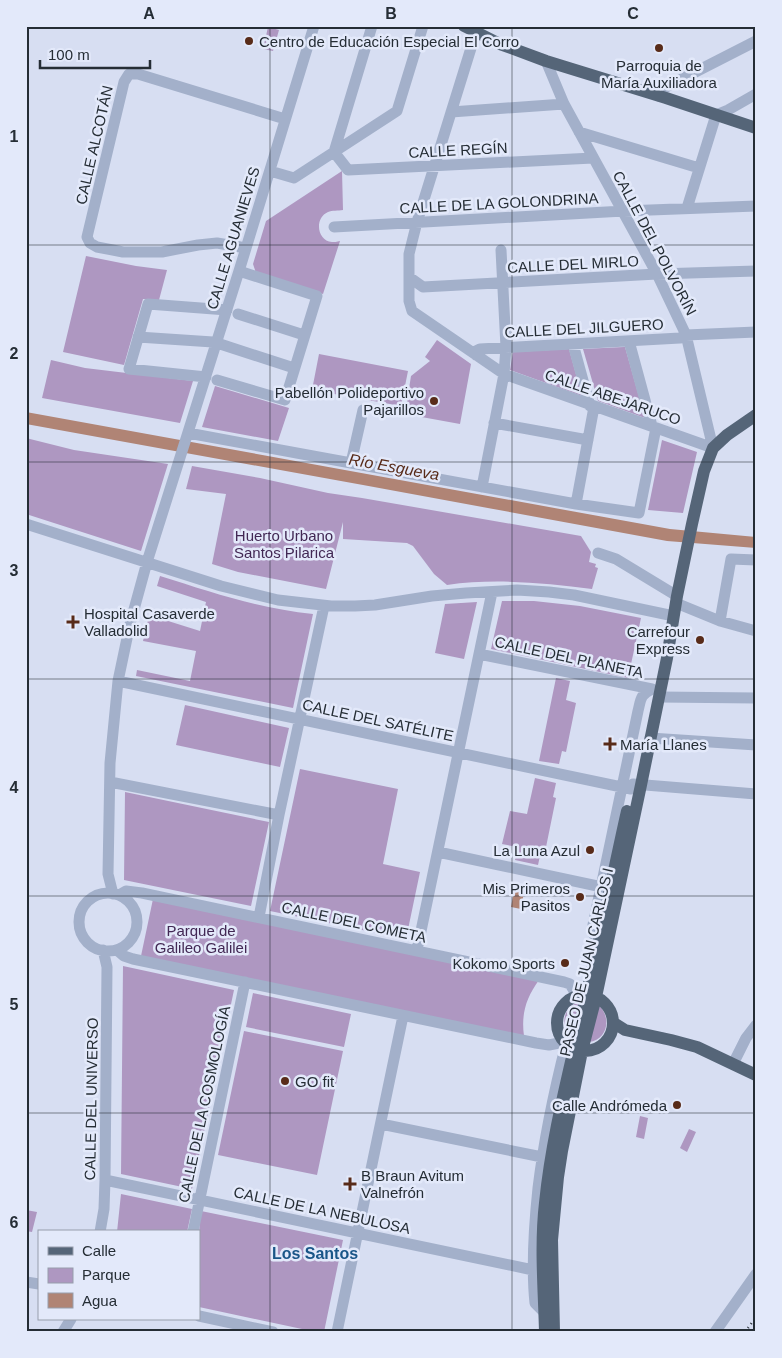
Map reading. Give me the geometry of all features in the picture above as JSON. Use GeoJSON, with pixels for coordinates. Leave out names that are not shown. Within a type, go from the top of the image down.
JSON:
{"type":"FeatureCollection","features":[{"type":"Feature","properties":{"kind":"main road"},"geometry":{"type":"LineString","coordinates":[[472,29],[500,44],[546,61],[756,128]]}},
{"type":"Feature","properties":{"kind":"main road","name":"PASEO DE JUAN CARLOS I"},"geometry":{"type":"LineString","coordinates":[[586,996],[704,471],[713,448],[727,434],[756,415]]}},
{"type":"Feature","properties":{"kind":"main road","name":"PASEO DE JUAN CARLOS I"},"geometry":{"type":"LineString","coordinates":[[545,1332],[543,1238],[551,1158],[571,1047],[586,996],[632,786],[650,738],[664,630],[676,600]]}},
{"type":"Feature","properties":{"kind":"main road"},"geometry":{"type":"LineString","coordinates":[[586,996],[604,1002],[608,1007],[613,1028],[608,1041],[596,1049],[571,1047],[560,1035],[557,1024],[559,1013],[566,1002],[586,996]]}},
{"type":"Feature","properties":{"kind":"main road"},"geometry":{"type":"LineString","coordinates":[[613,1028],[617,1032],[625,1030],[687,1044],[707,1051],[756,1075]]}},
{"type":"Feature","properties":{"kind":"main road","name":"PASEO DE JUAN CARLOS I"},"geometry":{"type":"LineString","coordinates":[[554,1332],[552,1247],[571,1047]]}},
{"type":"Feature","properties":{"kind":"street","name":"CALLE AGUANIEVES"},"geometry":{"type":"LineString","coordinates":[[147,562],[187,435],[212,378],[215,343],[232,312],[239,271],[314,26]]}},
{"type":"Feature","properties":{"kind":"street"},"geometry":{"type":"LineString","coordinates":[[334,152],[372,26]]}},
{"type":"Feature","properties":{"kind":"street"},"geometry":{"type":"LineString","coordinates":[[270,171],[294,178],[397,111],[423,26]]}},
{"type":"Feature","properties":{"kind":"street"},"geometry":{"type":"LineString","coordinates":[[409,301],[409,254],[417,222],[452,112],[472,29]]}},
{"type":"Feature","properties":{"kind":"street"},"geometry":{"type":"LineString","coordinates":[[659,96],[664,88],[756,41]]}},
{"type":"Feature","properties":{"kind":"street","name":"CALLE DEL POLVORÍN"},"geometry":{"type":"LineString","coordinates":[[546,61],[564,104],[624,211],[686,335],[713,448]]}},
{"type":"Feature","properties":{"kind":"street","name":"CALLE ALCOTÁN"},"geometry":{"type":"LineString","coordinates":[[246,248],[217,243],[162,252],[122,252],[97,247],[90,243],[87,237],[124,82],[129,74],[138,74],[285,119]]}},
{"type":"Feature","properties":{"kind":"street"},"geometry":{"type":"LineString","coordinates":[[687,208],[716,115],[756,94]]}},
{"type":"Feature","properties":{"kind":"street"},"geometry":{"type":"LineString","coordinates":[[452,112],[564,104]]}},
{"type":"Feature","properties":{"kind":"street"},"geometry":{"type":"LineString","coordinates":[[579,132],[699,168]]}},
{"type":"Feature","properties":{"kind":"street","name":"CALLE REGÍN"},"geometry":{"type":"LineString","coordinates":[[334,152],[348,170],[593,158]]}},
{"type":"Feature","properties":{"kind":"street","name":"CALLE DE LA GOLONDRINA"},"geometry":{"type":"LineString","coordinates":[[334,227],[624,211],[756,206]]}},
{"type":"Feature","properties":{"kind":"street"},"geometry":{"type":"LineString","coordinates":[[482,487],[504,374],[506,347],[501,250]]}},
{"type":"Feature","properties":{"kind":"street"},"geometry":{"type":"LineString","coordinates":[[239,271],[317,296],[284,400],[212,378],[129,370],[148,304],[232,312],[304,335]]}},
{"type":"Feature","properties":{"kind":"street","name":"CALLE DEL MIRLO"},"geometry":{"type":"LineString","coordinates":[[423,288],[657,274],[756,271]]}},
{"type":"Feature","properties":{"kind":"street"},"geometry":{"type":"LineString","coordinates":[[409,277],[423,288],[409,301]]}},
{"type":"Feature","properties":{"kind":"street","name":"CALLE ABEJARUCO"},"geometry":{"type":"LineString","coordinates":[[409,301],[412,311],[504,374],[713,448]]}},
{"type":"Feature","properties":{"kind":"street","name":"CALLE DEL JILGUERO"},"geometry":{"type":"LineString","coordinates":[[476,355],[476,351],[506,347],[756,332]]}},
{"type":"Feature","properties":{"kind":"street"},"geometry":{"type":"LineString","coordinates":[[138,337],[215,343],[294,368]]}},
{"type":"Feature","properties":{"kind":"street"},"geometry":{"type":"LineString","coordinates":[[187,435],[576,504],[639,513],[654,427],[629,341]]}},
{"type":"Feature","properties":{"kind":"street"},"geometry":{"type":"LineString","coordinates":[[573,344],[592,406],[588,440],[576,504]]}},
{"type":"Feature","properties":{"kind":"street"},"geometry":{"type":"LineString","coordinates":[[351,463],[363,410]]}},
{"type":"Feature","properties":{"kind":"street"},"geometry":{"type":"LineString","coordinates":[[494,423],[588,440]]}},
{"type":"Feature","properties":{"kind":"street"},"geometry":{"type":"LineString","coordinates":[[26,524],[249,594],[278,600],[324,606],[375,605],[432,596],[517,590],[574,596],[669,615]]}},
{"type":"Feature","properties":{"kind":"street"},"geometry":{"type":"LineString","coordinates":[[598,553],[616,559],[676,600],[720,621],[756,631]]}},
{"type":"Feature","properties":{"kind":"street"},"geometry":{"type":"LineString","coordinates":[[720,621],[731,559],[756,560]]}},
{"type":"Feature","properties":{"kind":"street"},"geometry":{"type":"LineString","coordinates":[[100,894],[108,874],[111,739],[118,681],[130,624],[147,562]]}},
{"type":"Feature","properties":{"kind":"street"},"geometry":{"type":"LineString","coordinates":[[417,950],[492,592]]}},
{"type":"Feature","properties":{"kind":"street"},"geometry":{"type":"LineString","coordinates":[[259,917],[324,606]]}},
{"type":"Feature","properties":{"kind":"street","name":"CALLE DEL PLANETA"},"geometry":{"type":"LineString","coordinates":[[479,654],[655,693],[756,698]]}},
{"type":"Feature","properties":{"kind":"street","name":"CALLE DEL SATÉLITE"},"geometry":{"type":"LineString","coordinates":[[118,681],[632,786],[756,794]]}},
{"type":"Feature","properties":{"kind":"street"},"geometry":{"type":"LineString","coordinates":[[650,738],[756,745]]}},
{"type":"Feature","properties":{"kind":"street"},"geometry":{"type":"LineString","coordinates":[[110,782],[279,815]]}},
{"type":"Feature","properties":{"kind":"street"},"geometry":{"type":"LineString","coordinates":[[598,942],[593,925],[602,887],[632,786]]}},
{"type":"Feature","properties":{"kind":"street"},"geometry":{"type":"LineString","coordinates":[[438,852],[602,887]]}},
{"type":"Feature","properties":{"kind":"street"},"geometry":{"type":"LineString","coordinates":[[108,874],[116,894]]}},
{"type":"Feature","properties":{"kind":"street","name":"CALLE DEL COMETA"},"geometry":{"type":"LineString","coordinates":[[116,894],[134,891],[417,950],[564,982],[570,984],[586,996]]}},
{"type":"Feature","properties":{"kind":"street"},"geometry":{"type":"LineString","coordinates":[[111,950],[126,944],[132,939],[137,925],[137,918],[135,910],[125,899],[116,894],[100,894],[87,902],[79,922],[83,936],[95,948],[111,950],[134,959],[403,1016],[549,1045],[571,1047]]}},
{"type":"Feature","properties":{"kind":"street","name":"CALLE DEL UNIVERSO"},"geometry":{"type":"LineString","coordinates":[[100,1230],[104,1209],[105,1180],[107,966],[111,950]]}},
{"type":"Feature","properties":{"kind":"street","name":"CALLE DE LA COSMOLOGÍA"},"geometry":{"type":"LineString","coordinates":[[192,1230],[245,982]]}},
{"type":"Feature","properties":{"kind":"street"},"geometry":{"type":"LineString","coordinates":[[336,1332],[403,1016]]}},
{"type":"Feature","properties":{"kind":"street"},"geometry":{"type":"LineString","coordinates":[[756,1025],[746,1038],[735,1065],[756,1081]]}},
{"type":"Feature","properties":{"kind":"street","name":"PASEO DE JUAN CARLOS I"},"geometry":{"type":"LineString","coordinates":[[544,1312],[535,1303],[533,1270],[536,1209],[542,1157],[552,1105],[571,1047]]}},
{"type":"Feature","properties":{"kind":"street"},"geometry":{"type":"LineString","coordinates":[[380,1124],[542,1157]]}},
{"type":"Feature","properties":{"kind":"street","name":"CALLE DE LA NEBULOSA"},"geometry":{"type":"LineString","coordinates":[[105,1180],[533,1270]]}},
{"type":"Feature","properties":{"kind":"street"},"geometry":{"type":"LineString","coordinates":[[714,1332],[756,1274]]}},
{"type":"Feature","properties":{"kind":"street"},"geometry":{"type":"LineString","coordinates":[[200,1316],[273,1332]]}},
{"type":"Feature","properties":{"kind":"street"},"geometry":{"type":"LineString","coordinates":[[63,1332],[70,1320]]}},
{"type":"Feature","properties":{"kind":"green space"},"geometry":{"type":"Polygon","coordinates":[[[268,27],[279,30],[273,51],[263,49],[268,27]]]}},
{"type":"Feature","properties":{"kind":"green space"},"geometry":{"type":"Polygon","coordinates":[[[342,171],[343,210],[328,212],[319,224],[320,234],[323,238],[332,242],[340,241],[323,294],[256,273],[253,264],[266,221],[342,171]]]}},
{"type":"Feature","properties":{"kind":"green space"},"geometry":{"type":"Polygon","coordinates":[[[86,256],[167,270],[159,300],[143,299],[124,365],[63,352],[86,256]]]}},
{"type":"Feature","properties":{"kind":"green space"},"geometry":{"type":"Polygon","coordinates":[[[437,340],[471,364],[460,424],[405,414],[411,376],[430,361],[425,357],[437,340]]]}},
{"type":"Feature","properties":{"kind":"green space"},"geometry":{"type":"Polygon","coordinates":[[[625,347],[645,418],[598,401],[583,349],[625,347]]]}},
{"type":"Feature","properties":{"kind":"green space"},"geometry":{"type":"Polygon","coordinates":[[[569,349],[582,396],[510,370],[513,352],[569,349]]]}},
{"type":"Feature","properties":{"kind":"green space"},"geometry":{"type":"Polygon","coordinates":[[[319,354],[408,371],[401,406],[312,390],[319,354]]]}},
{"type":"Feature","properties":{"kind":"green space"},"geometry":{"type":"Polygon","coordinates":[[[51,360],[85,368],[193,381],[180,423],[42,398],[51,360]]]}},
{"type":"Feature","properties":{"kind":"green space"},"geometry":{"type":"Polygon","coordinates":[[[215,386],[289,408],[278,441],[202,427],[215,386]]]}},
{"type":"Feature","properties":{"kind":"green space"},"geometry":{"type":"Polygon","coordinates":[[[26,438],[74,450],[168,464],[141,551],[26,514],[26,438]]]}},
{"type":"Feature","properties":{"kind":"green space"},"geometry":{"type":"Polygon","coordinates":[[[662,440],[697,452],[683,513],[648,510],[662,440]]]}},
{"type":"Feature","properties":{"kind":"green space","name":"Huerto Urbano Santos Pilarica"},"geometry":{"type":"Polygon","coordinates":[[[192,466],[328,493],[581,536],[591,552],[589,562],[596,564],[595,567],[598,568],[592,589],[538,583],[502,582],[447,585],[434,574],[413,546],[407,543],[343,539],[343,522],[326,589],[238,572],[212,564],[226,494],[186,489],[192,466]]]}},
{"type":"Feature","properties":{"kind":"green space"},"geometry":{"type":"Polygon","coordinates":[[[160,576],[255,604],[313,614],[293,708],[136,676],[137,670],[190,681],[196,651],[143,641],[149,615],[200,631],[206,602],[157,586],[160,576]]]}},
{"type":"Feature","properties":{"kind":"green space"},"geometry":{"type":"Polygon","coordinates":[[[502,601],[534,601],[580,606],[641,618],[628,678],[491,649],[502,601]]]}},
{"type":"Feature","properties":{"kind":"green space"},"geometry":{"type":"Polygon","coordinates":[[[477,602],[464,659],[435,653],[445,604],[477,602]]]}},
{"type":"Feature","properties":{"kind":"green space"},"geometry":{"type":"Polygon","coordinates":[[[556,678],[570,681],[566,700],[576,703],[566,752],[562,751],[559,764],[539,761],[556,678]]]}},
{"type":"Feature","properties":{"kind":"green space"},"geometry":{"type":"Polygon","coordinates":[[[185,705],[289,728],[280,767],[176,745],[185,705]]]}},
{"type":"Feature","properties":{"kind":"green space"},"geometry":{"type":"Polygon","coordinates":[[[300,769],[398,789],[383,864],[420,872],[406,939],[270,911],[300,769]]]}},
{"type":"Feature","properties":{"kind":"green space"},"geometry":{"type":"Polygon","coordinates":[[[535,778],[556,783],[553,797],[556,798],[545,852],[541,851],[538,865],[515,860],[517,847],[502,844],[510,811],[527,814],[535,778]]]}},
{"type":"Feature","properties":{"kind":"green space"},"geometry":{"type":"Polygon","coordinates":[[[125,792],[269,822],[251,906],[124,880],[125,792]]]}},
{"type":"Feature","properties":{"kind":"green space","name":"Parque de Galileo Galilei"},"geometry":{"type":"Polygon","coordinates":[[[153,899],[539,980],[531,993],[524,1013],[524,1036],[141,956],[153,899]]]}},
{"type":"Feature","properties":{"kind":"green space"},"geometry":{"type":"Polygon","coordinates":[[[123,966],[234,990],[192,1189],[121,1174],[123,966]]]}},
{"type":"Feature","properties":{"kind":"green space"},"geometry":{"type":"Polygon","coordinates":[[[253,993],[351,1014],[344,1047],[246,1027],[253,993]]]}},
{"type":"Feature","properties":{"kind":"green space"},"geometry":{"type":"Polygon","coordinates":[[[581,1002],[572,1038],[565,1028],[565,1017],[570,1007],[581,1002]]]}},
{"type":"Feature","properties":{"kind":"green space"},"geometry":{"type":"Polygon","coordinates":[[[598,1005],[605,1015],[606,1027],[600,1037],[589,1042],[598,1005]]]}},
{"type":"Feature","properties":{"kind":"green space","name":"GO fit"},"geometry":{"type":"Polygon","coordinates":[[[244,1031],[343,1051],[317,1175],[218,1155],[244,1031]]]}},
{"type":"Feature","properties":{"kind":"green space"},"geometry":{"type":"Polygon","coordinates":[[[640,1116],[648,1118],[644,1139],[636,1137],[640,1116]]]}},
{"type":"Feature","properties":{"kind":"green space"},"geometry":{"type":"Polygon","coordinates":[[[689,1129],[696,1132],[687,1152],[680,1148],[689,1129]]]}},
{"type":"Feature","properties":{"kind":"green space"},"geometry":{"type":"Polygon","coordinates":[[[121,1194],[192,1209],[187,1230],[117,1230],[121,1194]]]}},
{"type":"Feature","properties":{"kind":"green space"},"geometry":{"type":"Polygon","coordinates":[[[26,1210],[37,1212],[32,1232],[26,1231],[26,1210]]]}},
{"type":"Feature","properties":{"kind":"green space"},"geometry":{"type":"Polygon","coordinates":[[[201,1211],[343,1240],[324,1332],[316,1332],[200,1307],[199,1230],[201,1211]]]}},
{"type":"Feature","properties":{"kind":"water"},"geometry":{"type":"Polygon","coordinates":[[[26,412],[670,529],[756,537],[756,548],[667,541],[26,424],[26,412]]]}},
{"type":"Feature","properties":{"kind":"water"},"geometry":{"type":"Polygon","coordinates":[[[514,890],[524,892],[521,909],[511,907],[514,890]]]}},
{"type":"Feature","properties":{"kind":"railway"},"geometry":{"type":"LineString","coordinates":[[745,1332],[756,1317]]}},
{"type":"Feature","properties":{"kind":"place","name":"Centro de Educación Especial El Corro"},"geometry":{"type":"Point","coordinates":[249,41]}},
{"type":"Feature","properties":{"kind":"place","name":"Parroquia de María Auxiliadora"},"geometry":{"type":"Point","coordinates":[659,48]}},
{"type":"Feature","properties":{"kind":"place","name":"Pabellón Polideportivo Pajarillos"},"geometry":{"type":"Point","coordinates":[434,401]}},
{"type":"Feature","properties":{"kind":"place","name":"Hospital Casaverde Valladolid"},"geometry":{"type":"Point","coordinates":[73,622]}},
{"type":"Feature","properties":{"kind":"place","name":"Carrefour Express"},"geometry":{"type":"Point","coordinates":[700,640]}},
{"type":"Feature","properties":{"kind":"place","name":"María Llanes"},"geometry":{"type":"Point","coordinates":[610,744]}},
{"type":"Feature","properties":{"kind":"place","name":"La Luna Azul"},"geometry":{"type":"Point","coordinates":[590,850]}},
{"type":"Feature","properties":{"kind":"place","name":"Mis Primeros Pasitos"},"geometry":{"type":"Point","coordinates":[580,897]}},
{"type":"Feature","properties":{"kind":"place","name":"Kokomo Sports"},"geometry":{"type":"Point","coordinates":[565,963]}},
{"type":"Feature","properties":{"kind":"place","name":"GO fit"},"geometry":{"type":"Point","coordinates":[285,1081]}},
{"type":"Feature","properties":{"kind":"place","name":"Calle Andrómeda"},"geometry":{"type":"Point","coordinates":[677,1105]}},
{"type":"Feature","properties":{"kind":"place","name":"B Braun Avitum Valnefrón"},"geometry":{"type":"Point","coordinates":[350,1184]}},
{"type":"Feature","properties":{"kind":"district","name":"Los Santos"},"geometry":{"type":"Point","coordinates":[315,1253]}},
{"type":"Feature","properties":{"kind":"water label","name":"Río Esgueva"},"geometry":{"type":"Point","coordinates":[394,467]}}]}
